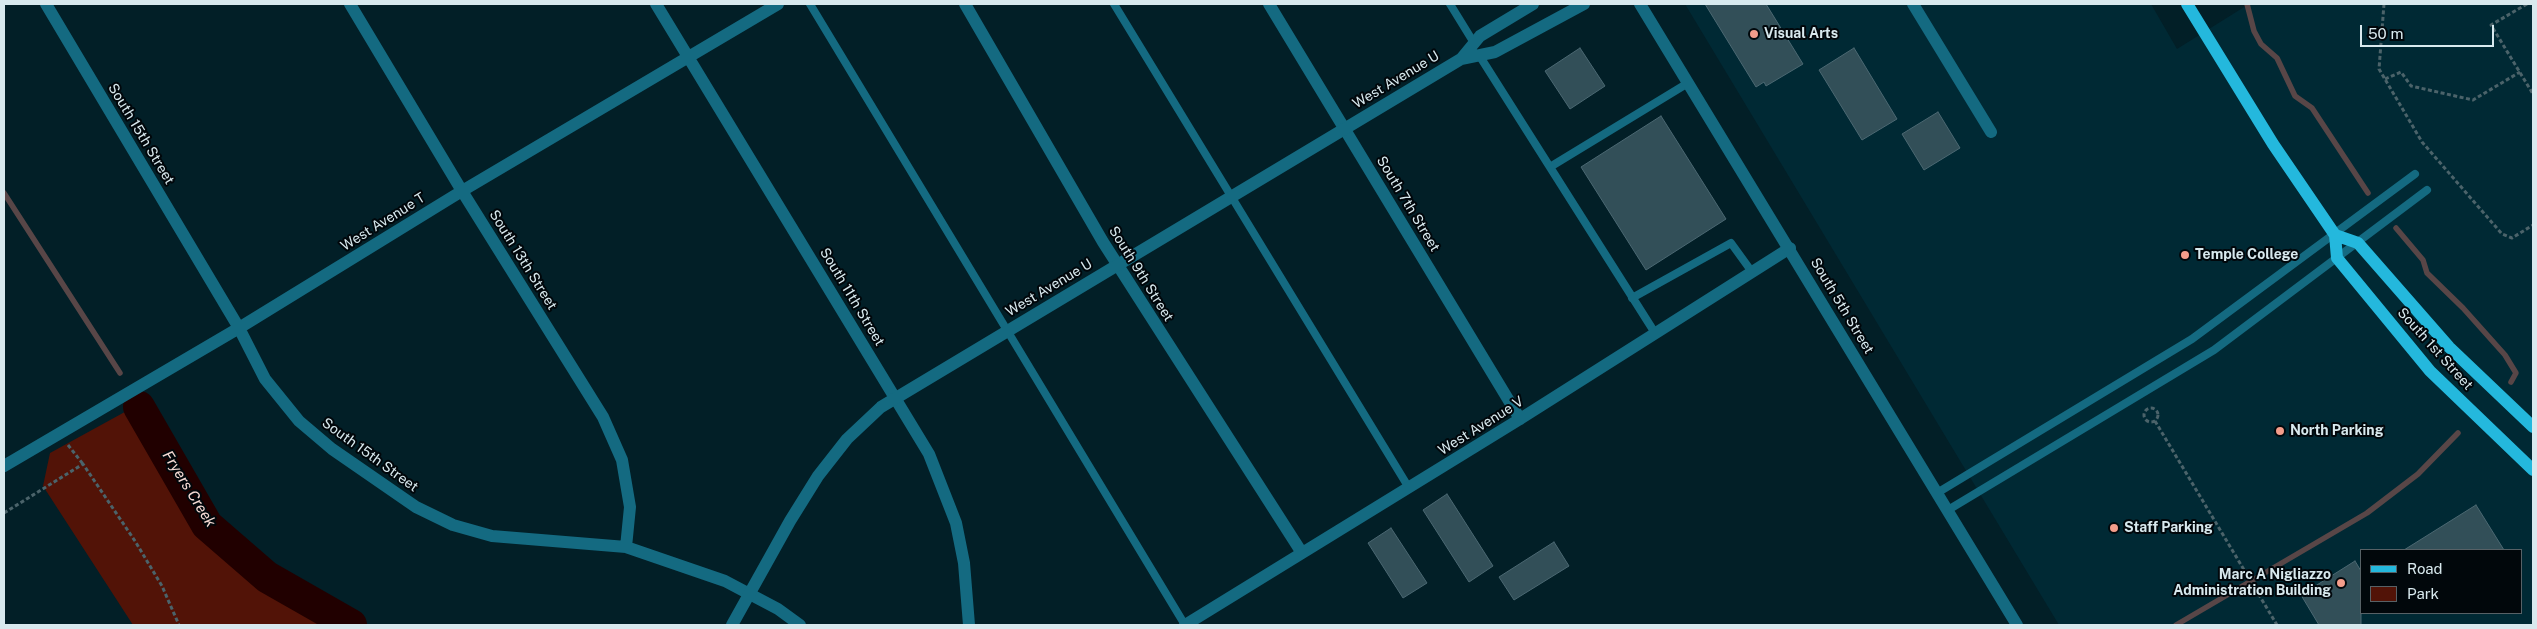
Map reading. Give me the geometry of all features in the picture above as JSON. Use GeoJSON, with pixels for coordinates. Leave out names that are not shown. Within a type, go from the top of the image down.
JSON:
{"type":"FeatureCollection","features":[{"type":"Feature","properties":{"kind":"main road"},"geometry":{"type":"LineString","coordinates":[[2187,4],[2273,144],[2335,235],[2337,258]]}},
{"type":"Feature","properties":{"kind":"main road","name":"South 1st Street"},"geometry":{"type":"LineString","coordinates":[[2335,235],[2358,243],[2449,347],[2533,426]]}},
{"type":"Feature","properties":{"kind":"main road","name":"South 1st Street"},"geometry":{"type":"LineString","coordinates":[[2337,258],[2430,371],[2533,470]]}},
{"type":"Feature","properties":{"kind":"street","name":"South 15th Street"},"geometry":{"type":"LineString","coordinates":[[46,4],[239,328],[265,379],[299,420],[332,449],[416,507],[453,525],[492,536],[626,547],[725,581],[778,609],[800,625]]}},
{"type":"Feature","properties":{"kind":"street","name":"South 13th Street"},"geometry":{"type":"LineString","coordinates":[[350,4],[462,191],[603,417],[622,460],[630,507],[626,547]]}},
{"type":"Feature","properties":{"kind":"street","name":"South 11th Street"},"geometry":{"type":"LineString","coordinates":[[656,4],[930,454],[956,523],[964,563],[969,625]]}},
{"type":"Feature","properties":{"kind":"street","name":"West Avenue T"},"geometry":{"type":"LineString","coordinates":[[7,464],[239,328],[462,191],[778,4]]}},
{"type":"Feature","properties":{"kind":"street","name":"South 9th Street"},"geometry":{"type":"LineString","coordinates":[[965,4],[1117,264],[1302,553]]}},
{"type":"Feature","properties":{"kind":"street","name":"South 7th Street"},"geometry":{"type":"LineString","coordinates":[[1269,4],[1520,419]]}},
{"type":"Feature","properties":{"kind":"street","name":"West Avenue U"},"geometry":{"type":"LineString","coordinates":[[1461,59],[1480,36],[1533,4]]}},
{"type":"Feature","properties":{"kind":"street","name":"West Avenue U"},"geometry":{"type":"LineString","coordinates":[[732,625],[790,521],[818,476],[848,439],[882,407],[1007,330],[1461,59],[1495,52],[1584,4]]}},
{"type":"Feature","properties":{"kind":"street","name":"South 5th Street"},"geometry":{"type":"LineString","coordinates":[[1640,4],[1790,248],[2017,625]]}},
{"type":"Feature","properties":{"kind":"street"},"geometry":{"type":"LineString","coordinates":[[1913,4],[1991,132]]}},
{"type":"Feature","properties":{"kind":"street","name":"West Avenue V"},"geometry":{"type":"LineString","coordinates":[[1185,625],[1520,419],[1790,248]]}},
{"type":"Feature","properties":{"kind":"street"},"geometry":{"type":"LineString","coordinates":[[4,450],[7,464]]}},
{"type":"Feature","properties":{"kind":"lane"},"geometry":{"type":"LineString","coordinates":[[810,4],[1185,625]]}},
{"type":"Feature","properties":{"kind":"lane"},"geometry":{"type":"LineString","coordinates":[[1114,4],[1409,488]]}},
{"type":"Feature","properties":{"kind":"lane"},"geometry":{"type":"LineString","coordinates":[[1450,4],[1474,43]]}},
{"type":"Feature","properties":{"kind":"lane"},"geometry":{"type":"LineString","coordinates":[[1479,55],[1655,334]]}},
{"type":"Feature","properties":{"kind":"lane"},"geometry":{"type":"LineString","coordinates":[[1550,167],[1688,83]]}},
{"type":"Feature","properties":{"kind":"lane"},"geometry":{"type":"LineString","coordinates":[[1937,493],[2164,357],[2234,310],[2415,174]]}},
{"type":"Feature","properties":{"kind":"lane"},"geometry":{"type":"LineString","coordinates":[[1948,510],[2214,350],[2427,190]]}},
{"type":"Feature","properties":{"kind":"lane"},"geometry":{"type":"LineString","coordinates":[[1632,298],[1731,243],[1752,272]]}},
{"type":"Feature","properties":{"kind":"path"},"geometry":{"type":"LineString","coordinates":[[2384,4],[2380,69],[2422,142],[2502,234],[2512,238],[2533,225]]}},
{"type":"Feature","properties":{"kind":"path"},"geometry":{"type":"LineString","coordinates":[[2528,4],[2491,25],[2533,94]]}},
{"type":"Feature","properties":{"kind":"path"},"geometry":{"type":"LineString","coordinates":[[2385,80],[2401,72],[2411,86],[2473,100],[2520,72]]}},
{"type":"Feature","properties":{"kind":"path"},"geometry":{"type":"LineString","coordinates":[[2151,407],[2157,410],[2158,417],[2155,421],[2146,420],[2143,415],[2151,407]]}},
{"type":"Feature","properties":{"kind":"path"},"geometry":{"type":"LineString","coordinates":[[2155,421],[2277,625]]}},
{"type":"Feature","properties":{"kind":"path"},"geometry":{"type":"LineString","coordinates":[[59,432],[135,541],[162,586],[179,625]]}},
{"type":"Feature","properties":{"kind":"path"},"geometry":{"type":"LineString","coordinates":[[4,513],[83,464]]}},
{"type":"Feature","properties":{"kind":"shaded area","name":"Temple College"},"geometry":{"type":"Polygon","coordinates":[[[1685,4],[2151,4],[2177,49],[2249,4],[2533,4],[2533,625],[2059,625],[1685,4]]]}},
{"type":"Feature","properties":{"kind":"green space"},"geometry":{"type":"Polygon","coordinates":[[[132,408],[205,529],[264,585],[307,611],[339,625],[133,625],[43,486],[50,453],[132,408]]]}},
{"type":"Feature","properties":{"kind":"building","name":"Visual Arts"},"geometry":{"type":"Polygon","coordinates":[[[1705,4],[1766,4],[1803,64],[1766,86],[1764,82],[1756,87],[1705,4]]]}},
{"type":"Feature","properties":{"kind":"building"},"geometry":{"type":"Polygon","coordinates":[[[1580,48],[1605,86],[1570,109],[1545,71],[1580,48]]]}},
{"type":"Feature","properties":{"kind":"building"},"geometry":{"type":"Polygon","coordinates":[[[1854,48],[1897,119],[1862,140],[1819,70],[1854,48]]]}},
{"type":"Feature","properties":{"kind":"building"},"geometry":{"type":"Polygon","coordinates":[[[1938,112],[1960,148],[1924,170],[1902,134],[1938,112]]]}},
{"type":"Feature","properties":{"kind":"building"},"geometry":{"type":"Polygon","coordinates":[[[1661,116],[1726,219],[1646,270],[1581,167],[1661,116]]]}},
{"type":"Feature","properties":{"kind":"building"},"geometry":{"type":"Polygon","coordinates":[[[1447,494],[1493,566],[1469,582],[1423,510],[1447,494]]]}},
{"type":"Feature","properties":{"kind":"building"},"geometry":{"type":"Polygon","coordinates":[[[2476,505],[2503,549],[2406,549],[2476,505]]]}},
{"type":"Feature","properties":{"kind":"building"},"geometry":{"type":"Polygon","coordinates":[[[1391,528],[1427,583],[1403,598],[1368,543],[1391,528]]]}},
{"type":"Feature","properties":{"kind":"building"},"geometry":{"type":"Polygon","coordinates":[[[1554,542],[1569,566],[1514,600],[1499,577],[1554,542]]]}},
{"type":"Feature","properties":{"kind":"building","name":"Marc A Nigliazzo Administration Building"},"geometry":{"type":"Polygon","coordinates":[[[2355,561],[2360,569],[2361,625],[2319,625],[2301,595],[2355,561]]]}},
{"type":"Feature","properties":{"kind":"waterway"},"geometry":{"type":"LineString","coordinates":[[2247,4],[2254,31],[2261,44],[2277,58],[2295,96],[2312,108],[2368,193]]}},
{"type":"Feature","properties":{"kind":"waterway","name":"Fryers Creek"},"geometry":{"type":"LineString","coordinates":[[4,193],[120,373]]}},
{"type":"Feature","properties":{"kind":"waterway"},"geometry":{"type":"LineString","coordinates":[[2396,228],[2423,260],[2427,273],[2463,308],[2505,355],[2516,373],[2511,382]]}},
{"type":"Feature","properties":{"kind":"waterway","name":"Fryers Creek"},"geometry":{"type":"LineString","coordinates":[[139,407],[207,525],[267,577],[351,625]]}},
{"type":"Feature","properties":{"kind":"waterway"},"geometry":{"type":"LineString","coordinates":[[2176,625],[2367,513],[2418,474],[2458,433]]}},
{"type":"Feature","properties":{"kind":"place","name":"Visual Arts"},"geometry":{"type":"Point","coordinates":[1754,34]}},
{"type":"Feature","properties":{"kind":"place","name":"Temple College"},"geometry":{"type":"Point","coordinates":[2185,255]}},
{"type":"Feature","properties":{"kind":"place","name":"North Parking"},"geometry":{"type":"Point","coordinates":[2280,431]}},
{"type":"Feature","properties":{"kind":"place","name":"Staff Parking"},"geometry":{"type":"Point","coordinates":[2114,528]}},
{"type":"Feature","properties":{"kind":"place","name":"Marc A Nigliazzo Administration Building"},"geometry":{"type":"Point","coordinates":[2341,583]}}]}
